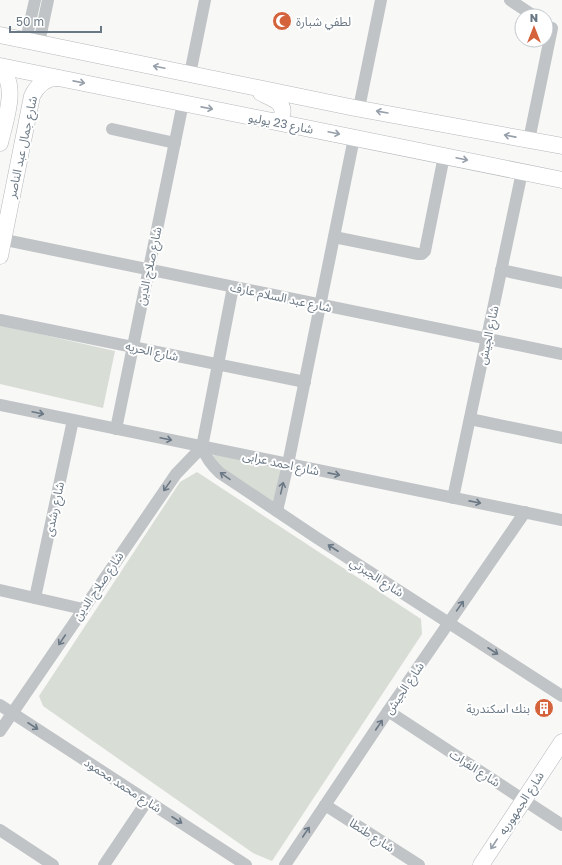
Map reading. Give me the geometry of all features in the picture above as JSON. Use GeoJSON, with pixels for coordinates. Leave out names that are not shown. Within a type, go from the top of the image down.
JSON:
{"type":"FeatureCollection","features":[{"type":"Feature","properties":{"kind":"main road"},"geometry":{"type":"LineString","coordinates":[[0,35],[247,86],[562,146]]}},
{"type":"Feature","properties":{"kind":"main road","name":"شارع 23 يوليو"},"geometry":{"type":"LineString","coordinates":[[0,67],[275,121],[562,180]]}},
{"type":"Feature","properties":{"kind":"main road","name":"شارع جمال عبد الناصر"},"geometry":{"type":"LineString","coordinates":[[0,67],[7,77],[10,93],[0,143]]}},
{"type":"Feature","properties":{"kind":"main road","name":"شارع جمال عبد الناصر"},"geometry":{"type":"LineString","coordinates":[[0,256],[32,96],[37,86],[42,82],[48,79],[60,78]]}},
{"type":"Feature","properties":{"kind":"main road"},"geometry":{"type":"LineString","coordinates":[[247,86],[281,104],[283,111],[281,118],[275,121]]}},
{"type":"Feature","properties":{"kind":"main road","name":"شارع الجمهوريه"},"geometry":{"type":"LineString","coordinates":[[481,865],[562,742]]}},
{"type":"Feature","properties":{"kind":"street"},"geometry":{"type":"LineString","coordinates":[[32,41],[35,0]]}},
{"type":"Feature","properties":{"kind":"street"},"geometry":{"type":"LineString","coordinates":[[32,41],[48,0]]}},
{"type":"Feature","properties":{"kind":"street"},"geometry":{"type":"LineString","coordinates":[[190,74],[205,0]]}},
{"type":"Feature","properties":{"kind":"street"},"geometry":{"type":"LineString","coordinates":[[359,108],[381,0]]}},
{"type":"Feature","properties":{"kind":"street"},"geometry":{"type":"LineString","coordinates":[[510,0],[522,8]]}},
{"type":"Feature","properties":{"kind":"street"},"geometry":{"type":"LineString","coordinates":[[529,140],[549,48]]}},
{"type":"Feature","properties":{"kind":"street","name":"شارع صلاح الدين"},"geometry":{"type":"LineString","coordinates":[[116,429],[183,103]]}},
{"type":"Feature","properties":{"kind":"street"},"geometry":{"type":"LineString","coordinates":[[112,129],[175,143]]}},
{"type":"Feature","properties":{"kind":"street"},"geometry":{"type":"LineString","coordinates":[[277,511],[305,382],[354,138]]}},
{"type":"Feature","properties":{"kind":"street"},"geometry":{"type":"LineString","coordinates":[[334,237],[418,254],[424,253],[444,156]]}},
{"type":"Feature","properties":{"kind":"street","name":"شارع الجيش"},"geometry":{"type":"LineString","coordinates":[[453,498],[522,172]]}},
{"type":"Feature","properties":{"kind":"street","name":"شارع عبد السلام عارف"},"geometry":{"type":"LineString","coordinates":[[2,240],[562,354]]}},
{"type":"Feature","properties":{"kind":"street"},"geometry":{"type":"LineString","coordinates":[[502,270],[562,283]]}},
{"type":"Feature","properties":{"kind":"street"},"geometry":{"type":"LineString","coordinates":[[202,447],[233,287]]}},
{"type":"Feature","properties":{"kind":"street","name":"شارع الحريه"},"geometry":{"type":"LineString","coordinates":[[0,320],[305,382]]}},
{"type":"Feature","properties":{"kind":"street","name":"شارع احمد عرابى"},"geometry":{"type":"LineString","coordinates":[[0,405],[562,520]]}},
{"type":"Feature","properties":{"kind":"street"},"geometry":{"type":"LineString","coordinates":[[470,419],[562,438]]}},
{"type":"Feature","properties":{"kind":"street","name":"شارع رشدى"},"geometry":{"type":"LineString","coordinates":[[35,598],[73,420]]}},
{"type":"Feature","properties":{"kind":"street","name":"شارع صلاح الدين"},"geometry":{"type":"LineString","coordinates":[[0,731],[176,474],[202,447]]}},
{"type":"Feature","properties":{"kind":"street","name":"شارع الجبرتي"},"geometry":{"type":"LineString","coordinates":[[202,447],[212,466],[220,473],[562,696]]}},
{"type":"Feature","properties":{"kind":"street","name":"شارع الجيش"},"geometry":{"type":"LineString","coordinates":[[285,865],[388,711],[525,512]]}},
{"type":"Feature","properties":{"kind":"street"},"geometry":{"type":"LineString","coordinates":[[0,590],[83,609]]}},
{"type":"Feature","properties":{"kind":"street","name":"شارع محمد محمود"},"geometry":{"type":"LineString","coordinates":[[0,705],[246,865]]}},
{"type":"Feature","properties":{"kind":"street","name":"شارع الفرات"},"geometry":{"type":"LineString","coordinates":[[388,711],[562,825]]}},
{"type":"Feature","properties":{"kind":"street"},"geometry":{"type":"LineString","coordinates":[[104,865],[147,800]]}},
{"type":"Feature","properties":{"kind":"street","name":"شارع طنطا"},"geometry":{"type":"LineString","coordinates":[[325,805],[419,865]]}},
{"type":"Feature","properties":{"kind":"street"},"geometry":{"type":"LineString","coordinates":[[0,830],[53,865]]}},
{"type":"Feature","properties":{"kind":"shaded area"},"geometry":{"type":"Polygon","coordinates":[[[0,325],[115,351],[103,408],[0,384],[0,325]]]}},
{"type":"Feature","properties":{"kind":"shaded area"},"geometry":{"type":"Polygon","coordinates":[[[214,452],[284,468],[274,507],[212,463],[214,452]]]}},
{"type":"Feature","properties":{"kind":"shaded area"},"geometry":{"type":"Polygon","coordinates":[[[197,472],[421,619],[422,634],[272,861],[253,853],[43,706],[39,696],[180,482],[197,472]]]}},
{"type":"Feature","properties":{"kind":"place","name":"لطفي شبارة"},"geometry":{"type":"Point","coordinates":[282,21]}},
{"type":"Feature","properties":{"kind":"place","name":"بنك اسكندرية"},"geometry":{"type":"Point","coordinates":[544,708]}}]}
